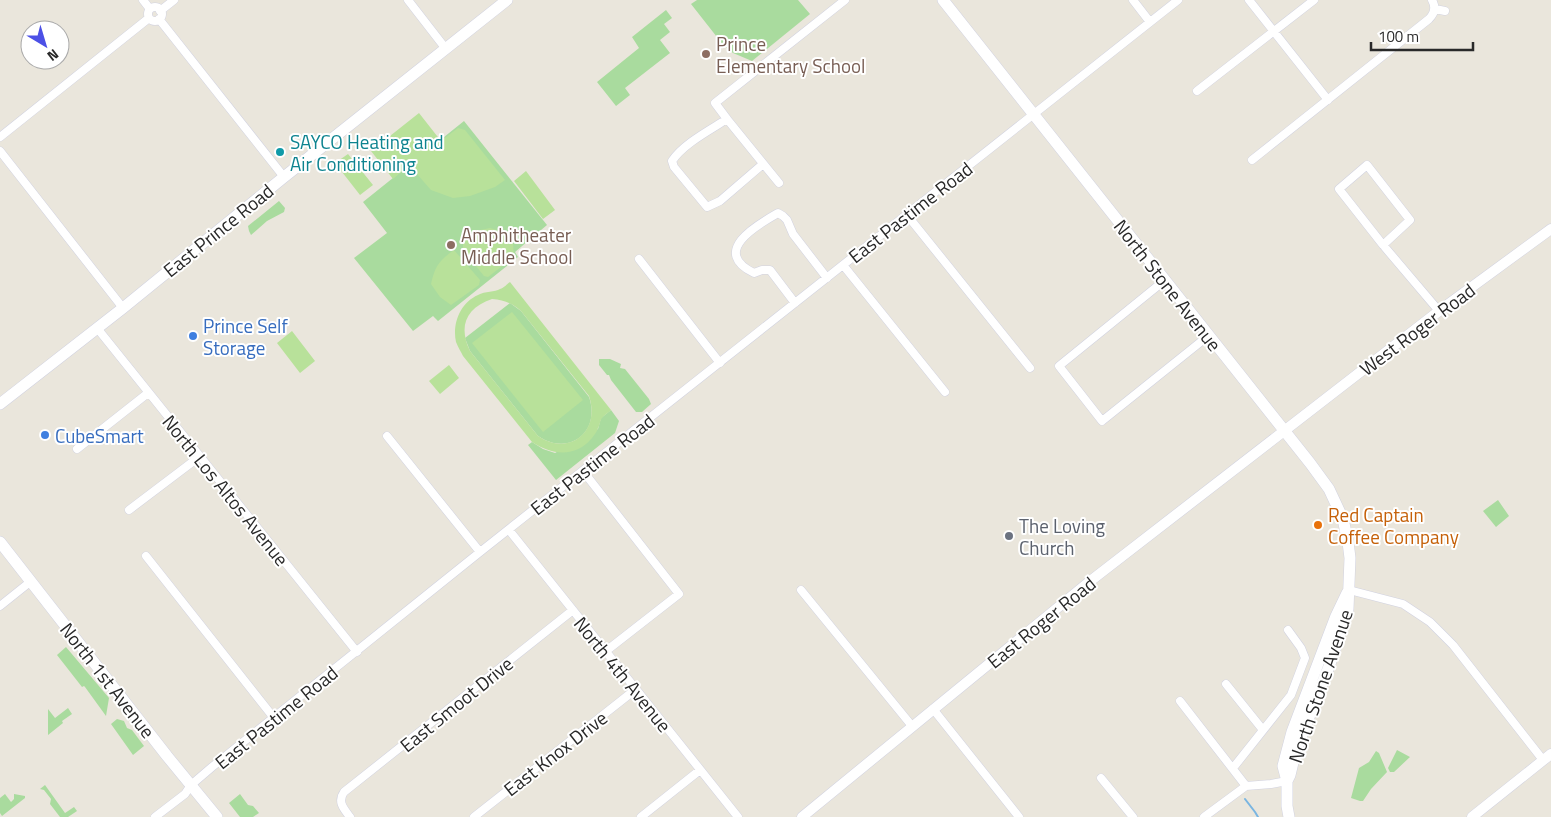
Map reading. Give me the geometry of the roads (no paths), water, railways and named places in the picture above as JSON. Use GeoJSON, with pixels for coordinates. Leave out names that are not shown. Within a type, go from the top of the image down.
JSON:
{"type":"FeatureCollection","features":[{"type":"Feature","properties":{"kind":"main road","name":"East Prince Road"},"geometry":{"type":"LineString","coordinates":[[0,404],[123,308],[507,0]]}},
{"type":"Feature","properties":{"kind":"main road","name":"North Stone Avenue"},"geometry":{"type":"LineString","coordinates":[[943,0],[1285,431],[1329,489],[1343,518],[1350,558],[1349,590],[1336,616],[1292,732],[1283,766],[1287,781],[1289,817]]}},
{"type":"Feature","properties":{"kind":"main road","name":"North 1st Avenue"},"geometry":{"type":"LineString","coordinates":[[0,542],[216,817]]}},
{"type":"Feature","properties":{"kind":"street"},"geometry":{"type":"LineString","coordinates":[[143,0],[153,21],[159,19]]}},
{"type":"Feature","properties":{"kind":"street"},"geometry":{"type":"LineString","coordinates":[[160,11],[174,0]]}},
{"type":"Feature","properties":{"kind":"street"},"geometry":{"type":"LineString","coordinates":[[408,0],[446,49]]}},
{"type":"Feature","properties":{"kind":"street"},"geometry":{"type":"LineString","coordinates":[[779,183],[715,103],[845,0]]}},
{"type":"Feature","properties":{"kind":"street"},"geometry":{"type":"LineString","coordinates":[[1134,0],[1150,22]]}},
{"type":"Feature","properties":{"kind":"street","name":"East Pastime Road"},"geometry":{"type":"LineString","coordinates":[[155,817],[185,794],[191,785],[480,552],[1178,0]]}},
{"type":"Feature","properties":{"kind":"street"},"geometry":{"type":"LineString","coordinates":[[1249,0],[1328,100]]}},
{"type":"Feature","properties":{"kind":"street"},"geometry":{"type":"LineString","coordinates":[[1197,91],[1314,0]]}},
{"type":"Feature","properties":{"kind":"street"},"geometry":{"type":"LineString","coordinates":[[1432,0],[1435,10]]}},
{"type":"Feature","properties":{"kind":"street"},"geometry":{"type":"LineString","coordinates":[[0,137],[150,14],[154,8],[160,11]]}},
{"type":"Feature","properties":{"kind":"street"},"geometry":{"type":"LineString","coordinates":[[1435,10],[1445,11]]}},
{"type":"Feature","properties":{"kind":"street"},"geometry":{"type":"LineString","coordinates":[[1252,160],[1429,19],[1435,10]]}},
{"type":"Feature","properties":{"kind":"street"},"geometry":{"type":"LineString","coordinates":[[159,19],[160,11]]}},
{"type":"Feature","properties":{"kind":"street"},"geometry":{"type":"LineString","coordinates":[[159,19],[284,177]]}},
{"type":"Feature","properties":{"kind":"street"},"geometry":{"type":"LineString","coordinates":[[727,119],[675,157],[672,162],[674,167],[707,207],[720,200],[763,164]]}},
{"type":"Feature","properties":{"kind":"street"},"geometry":{"type":"LineString","coordinates":[[0,151],[123,308]]}},
{"type":"Feature","properties":{"kind":"street"},"geometry":{"type":"LineString","coordinates":[[1383,245],[1410,220],[1367,165],[1339,189],[1383,245],[1439,311]]}},
{"type":"Feature","properties":{"kind":"street"},"geometry":{"type":"LineString","coordinates":[[795,303],[770,270],[754,273],[738,261],[735,252],[737,244],[759,224],[778,213],[783,216],[787,220],[793,234],[827,278]]}},
{"type":"Feature","properties":{"kind":"street"},"geometry":{"type":"LineString","coordinates":[[907,215],[1030,368]]}},
{"type":"Feature","properties":{"kind":"street","name":"West Roger Road"},"geometry":{"type":"LineString","coordinates":[[1285,431],[1439,311],[1551,229]]}},
{"type":"Feature","properties":{"kind":"street"},"geometry":{"type":"LineString","coordinates":[[639,259],[720,363]]}},
{"type":"Feature","properties":{"kind":"street"},"geometry":{"type":"LineString","coordinates":[[843,265],[945,392]]}},
{"type":"Feature","properties":{"kind":"street"},"geometry":{"type":"LineString","coordinates":[[1165,280],[1059,366],[1102,421],[1208,336]]}},
{"type":"Feature","properties":{"kind":"street","name":"North Los Altos Avenue"},"geometry":{"type":"LineString","coordinates":[[97,328],[356,652]]}},
{"type":"Feature","properties":{"kind":"street"},"geometry":{"type":"LineString","coordinates":[[77,450],[148,392]]}},
{"type":"Feature","properties":{"kind":"street","name":"East Roger Road"},"geometry":{"type":"LineString","coordinates":[[802,817],[1094,579],[1285,431]]}},
{"type":"Feature","properties":{"kind":"street"},"geometry":{"type":"LineString","coordinates":[[387,436],[480,552]]}},
{"type":"Feature","properties":{"kind":"street"},"geometry":{"type":"LineString","coordinates":[[129,510],[199,458]]}},
{"type":"Feature","properties":{"kind":"street"},"geometry":{"type":"LineString","coordinates":[[583,471],[679,594],[606,651]]}},
{"type":"Feature","properties":{"kind":"street","name":"North 4th Avenue"},"geometry":{"type":"LineString","coordinates":[[509,530],[738,817]]}},
{"type":"Feature","properties":{"kind":"street"},"geometry":{"type":"LineString","coordinates":[[146,556],[274,718]]}},
{"type":"Feature","properties":{"kind":"street"},"geometry":{"type":"LineString","coordinates":[[0,606],[30,582]]}},
{"type":"Feature","properties":{"kind":"street"},"geometry":{"type":"LineString","coordinates":[[801,590],[912,726]]}},
{"type":"Feature","properties":{"kind":"street"},"geometry":{"type":"LineString","coordinates":[[1349,590],[1402,604],[1430,622],[1453,645],[1547,757],[1472,817]]}},
{"type":"Feature","properties":{"kind":"street","name":"East Smoot Drive"},"geometry":{"type":"LineString","coordinates":[[350,817],[339,799],[348,789],[573,610]]}},
{"type":"Feature","properties":{"kind":"street"},"geometry":{"type":"LineString","coordinates":[[1232,768],[1291,695],[1305,658],[1301,648],[1288,630]]}},
{"type":"Feature","properties":{"kind":"street"},"geometry":{"type":"LineString","coordinates":[[1226,684],[1263,730]]}},
{"type":"Feature","properties":{"kind":"street","name":"East Knox Drive"},"geometry":{"type":"LineString","coordinates":[[474,817],[636,689]]}},
{"type":"Feature","properties":{"kind":"street"},"geometry":{"type":"LineString","coordinates":[[1180,702],[1246,786]]}},
{"type":"Feature","properties":{"kind":"street"},"geometry":{"type":"LineString","coordinates":[[933,709],[1019,817]]}},
{"type":"Feature","properties":{"kind":"street"},"geometry":{"type":"LineString","coordinates":[[641,817],[700,770]]}},
{"type":"Feature","properties":{"kind":"street"},"geometry":{"type":"LineString","coordinates":[[1101,778],[1132,817]]}},
{"type":"Feature","properties":{"kind":"street"},"geometry":{"type":"LineString","coordinates":[[1204,817],[1246,786],[1287,781]]}},
{"type":"Feature","properties":{"kind":"waterway"},"geometry":{"type":"LineString","coordinates":[[1245,799],[1258,817]]}},
{"type":"Feature","properties":{"kind":"place","name":"Prince Elementary School"},"geometry":{"type":"Point","coordinates":[706,54]}},
{"type":"Feature","properties":{"kind":"place","name":"SAYCO Heating and Air Conditioning"},"geometry":{"type":"Point","coordinates":[280,152]}},
{"type":"Feature","properties":{"kind":"place","name":"Amphitheater Middle School"},"geometry":{"type":"Point","coordinates":[451,245]}},
{"type":"Feature","properties":{"kind":"place","name":"Prince Self Storage"},"geometry":{"type":"Point","coordinates":[193,336]}},
{"type":"Feature","properties":{"kind":"place","name":"CubeSmart"},"geometry":{"type":"Point","coordinates":[45,435]}},
{"type":"Feature","properties":{"kind":"place","name":"Red Captain Coffee Company"},"geometry":{"type":"Point","coordinates":[1318,525]}},
{"type":"Feature","properties":{"kind":"place","name":"The Loving Church"},"geometry":{"type":"Point","coordinates":[1009,536]}}]}
